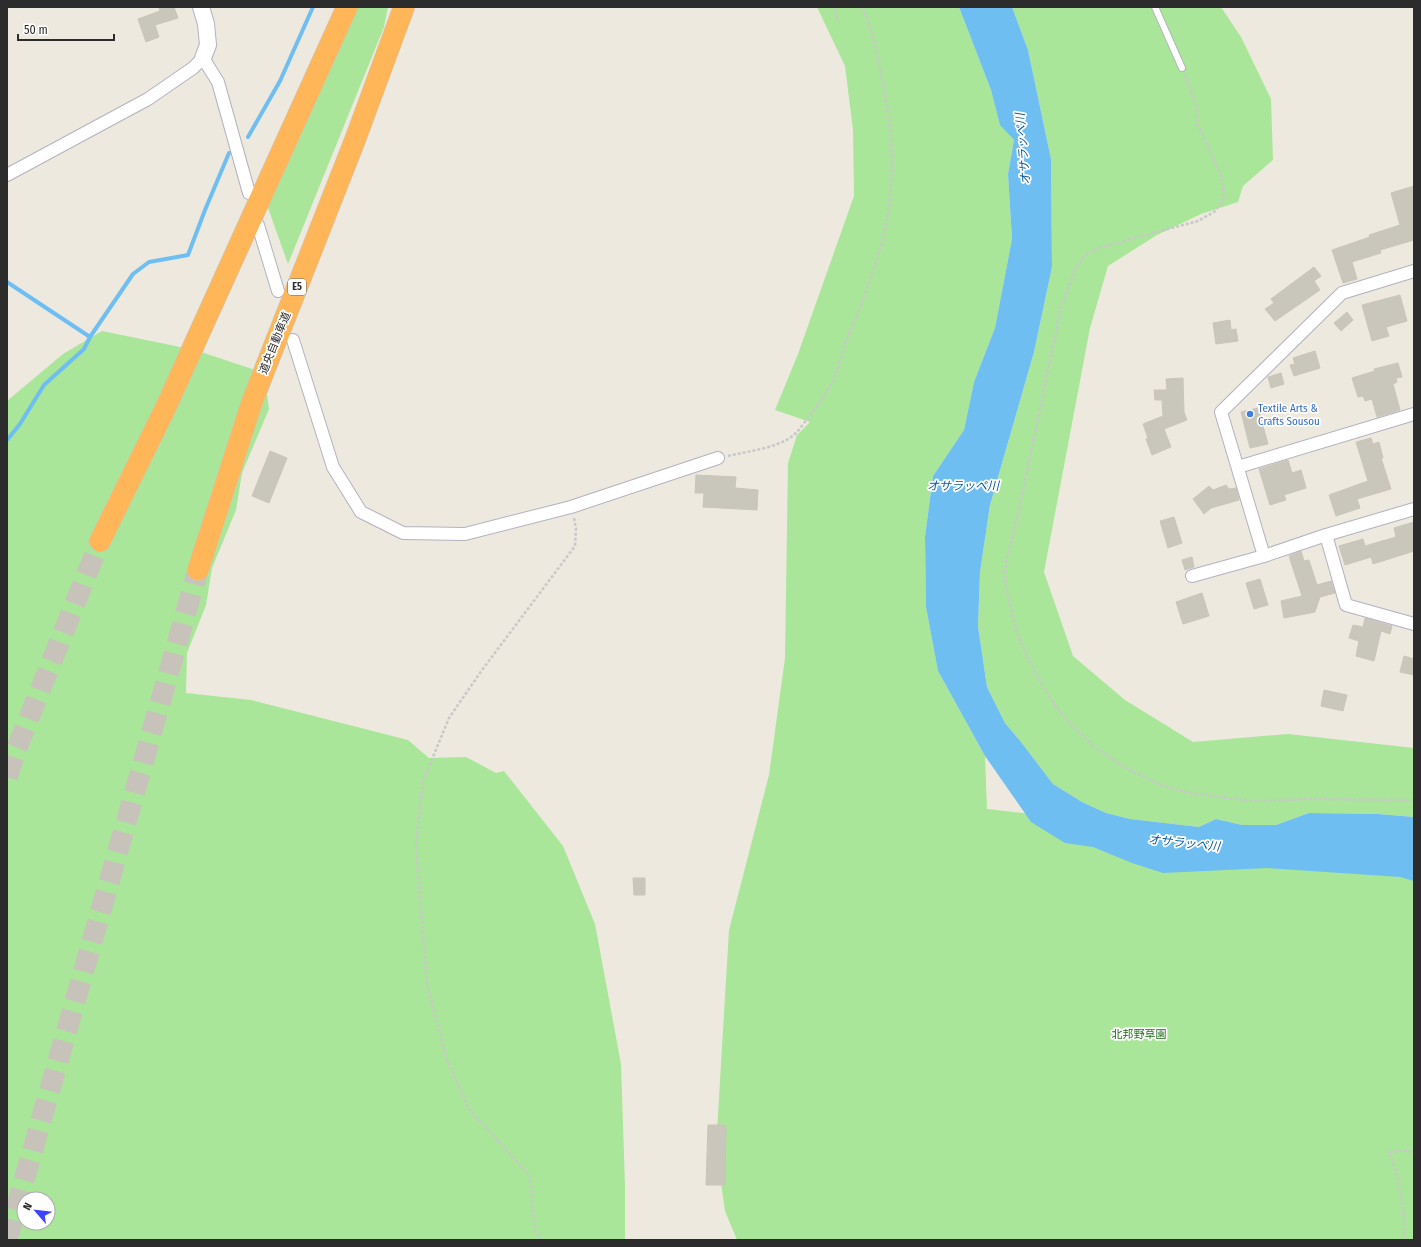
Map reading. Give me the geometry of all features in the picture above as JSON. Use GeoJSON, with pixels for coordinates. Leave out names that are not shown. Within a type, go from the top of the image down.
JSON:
{"type":"FeatureCollection","features":[{"type":"Feature","properties":{"kind":"highway"},"geometry":{"type":"LineString","coordinates":[[100,541],[165,409],[347,7]]}},
{"type":"Feature","properties":{"kind":"highway","name":"道央自動車道"},"geometry":{"type":"LineString","coordinates":[[198,570],[252,402],[352,147],[404,7]]}},
{"type":"Feature","properties":{"kind":"main road"},"geometry":{"type":"LineString","coordinates":[[201,7],[206,24],[208,45],[203,58]]}},
{"type":"Feature","properties":{"kind":"street"},"geometry":{"type":"LineString","coordinates":[[7,175],[148,99],[193,68],[203,58],[218,82],[249,193]]}},
{"type":"Feature","properties":{"kind":"street"},"geometry":{"type":"LineString","coordinates":[[258,226],[278,291]]}},
{"type":"Feature","properties":{"kind":"street"},"geometry":{"type":"LineString","coordinates":[[1264,556],[1221,412],[1342,293],[1414,271]]}},
{"type":"Feature","properties":{"kind":"street"},"geometry":{"type":"LineString","coordinates":[[293,340],[333,467],[361,512],[403,533],[465,534],[571,507],[718,458]]}},
{"type":"Feature","properties":{"kind":"street"},"geometry":{"type":"LineString","coordinates":[[1238,467],[1414,414]]}},
{"type":"Feature","properties":{"kind":"street"},"geometry":{"type":"LineString","coordinates":[[1192,576],[1264,556],[1326,534],[1414,509]]}},
{"type":"Feature","properties":{"kind":"street"},"geometry":{"type":"LineString","coordinates":[[1326,534],[1346,605],[1414,624]]}},
{"type":"Feature","properties":{"kind":"lane"},"geometry":{"type":"LineString","coordinates":[[1155,7],[1182,68]]}},
{"type":"Feature","properties":{"kind":"path"},"geometry":{"type":"LineString","coordinates":[[834,7],[838,21]]}},
{"type":"Feature","properties":{"kind":"path"},"geometry":{"type":"LineString","coordinates":[[718,458],[774,445],[785,441],[796,434],[823,398],[837,372],[842,351],[872,273],[887,217],[891,185],[890,129],[886,96],[872,36],[862,7]]}},
{"type":"Feature","properties":{"kind":"path"},"geometry":{"type":"LineString","coordinates":[[1182,68],[1197,106],[1197,123],[1222,178],[1224,193],[1223,200],[1214,212],[1198,221],[1101,248],[1087,254],[1080,261],[1073,273],[1061,308],[1019,510],[1006,562],[1005,578],[1007,592],[1017,633],[1028,659],[1044,688],[1056,707],[1072,725],[1097,749],[1123,766],[1160,786],[1190,793],[1252,801],[1414,800]]}},
{"type":"Feature","properties":{"kind":"path"},"geometry":{"type":"LineString","coordinates":[[542,1240],[535,1231],[530,1176],[469,1108],[446,1057],[427,984],[416,846],[423,781],[449,718],[482,670],[576,546],[576,529],[571,507]]}},
{"type":"Feature","properties":{"kind":"path"},"geometry":{"type":"LineString","coordinates":[[1405,1240],[1403,1206],[1397,1174],[1389,1152],[1407,1150],[1414,1154]]}},
{"type":"Feature","properties":{"kind":"green space"},"geometry":{"type":"Polygon","coordinates":[[[357,7],[388,7],[384,27],[288,264],[267,205],[357,7]]]}},
{"type":"Feature","properties":{"kind":"green space","name":"北邦野草園"},"geometry":{"type":"Polygon","coordinates":[[[817,7],[959,7],[991,90],[1000,124],[1014,140],[1008,174],[1012,239],[995,328],[974,382],[964,430],[933,476],[925,537],[926,607],[938,671],[985,756],[987,809],[1414,857],[1414,1240],[737,1240],[725,1211],[716,1148],[729,930],[769,775],[785,658],[788,463],[797,435],[810,422],[775,410],[798,354],[854,196],[853,130],[845,66],[817,7]]]}},
{"type":"Feature","properties":{"kind":"green space"},"geometry":{"type":"Polygon","coordinates":[[[1012,7],[1221,7],[1241,37],[1271,99],[1273,160],[1243,186],[1238,202],[1201,214],[1157,235],[1108,266],[1090,328],[1044,572],[1073,656],[1125,700],[1193,742],[1288,734],[1414,748],[1414,817],[1378,814],[1309,813],[1276,825],[1242,825],[1216,819],[1199,827],[1130,819],[1106,813],[1082,802],[1053,784],[1005,723],[987,687],[978,626],[980,572],[990,505],[1034,352],[1052,267],[1051,159],[1028,50],[1012,7]]]}},
{"type":"Feature","properties":{"kind":"green space"},"geometry":{"type":"Polygon","coordinates":[[[102,331],[195,350],[264,373],[269,409],[242,473],[236,510],[212,568],[206,605],[187,653],[186,693],[251,700],[408,740],[429,758],[466,757],[496,773],[504,771],[563,846],[595,924],[621,1064],[625,1186],[625,1240],[7,1240],[7,401],[63,354],[102,331]]]}},
{"type":"Feature","properties":{"kind":"water","name":"オサラッペ川"},"geometry":{"type":"Polygon","coordinates":[[[959,7],[1012,7],[1028,50],[1051,159],[1052,267],[1034,352],[990,505],[980,572],[978,626],[987,687],[1005,723],[1053,784],[1082,802],[1106,813],[1130,819],[1199,827],[1216,819],[1242,825],[1276,825],[1309,813],[1378,814],[1414,817],[1414,881],[1400,877],[1268,868],[1163,873],[1132,863],[1093,847],[1065,843],[1031,822],[985,756],[938,671],[926,607],[925,537],[933,476],[964,430],[974,382],[995,328],[1012,239],[1008,174],[1014,140],[1000,125],[991,90],[959,7]]]}},
{"type":"Feature","properties":{"kind":"building"},"geometry":{"type":"Polygon","coordinates":[[[159,7],[174,7],[178,18],[155,25],[159,37],[146,42],[138,19],[160,11],[159,7]]]}},
{"type":"Feature","properties":{"kind":"building"},"geometry":{"type":"Polygon","coordinates":[[[1414,186],[1414,240],[1380,250],[1381,253],[1352,262],[1357,279],[1343,283],[1332,250],[1370,237],[1369,235],[1400,225],[1391,193],[1414,186]]]}},
{"type":"Feature","properties":{"kind":"building"},"geometry":{"type":"Polygon","coordinates":[[[1314,267],[1321,276],[1314,281],[1320,290],[1275,321],[1265,309],[1274,303],[1271,299],[1314,267]]]}},
{"type":"Feature","properties":{"kind":"building"},"geometry":{"type":"Polygon","coordinates":[[[1400,295],[1407,321],[1386,327],[1389,336],[1372,341],[1362,305],[1400,295]]]}},
{"type":"Feature","properties":{"kind":"building"},"geometry":{"type":"Polygon","coordinates":[[[1347,312],[1353,320],[1341,331],[1334,323],[1347,312]]]}},
{"type":"Feature","properties":{"kind":"building"},"geometry":{"type":"Polygon","coordinates":[[[1230,320],[1231,330],[1236,329],[1238,341],[1216,344],[1213,323],[1230,320]]]}},
{"type":"Feature","properties":{"kind":"building"},"geometry":{"type":"Polygon","coordinates":[[[1315,351],[1320,368],[1294,376],[1290,365],[1295,364],[1293,358],[1315,351]]]}},
{"type":"Feature","properties":{"kind":"building"},"geometry":{"type":"Polygon","coordinates":[[[1398,363],[1402,377],[1396,378],[1397,382],[1393,384],[1400,410],[1377,417],[1372,399],[1365,401],[1363,396],[1358,397],[1352,378],[1375,371],[1374,369],[1398,363]]]}},
{"type":"Feature","properties":{"kind":"building"},"geometry":{"type":"Polygon","coordinates":[[[1281,373],[1284,384],[1271,388],[1268,377],[1281,373]]]}},
{"type":"Feature","properties":{"kind":"building"},"geometry":{"type":"Polygon","coordinates":[[[1183,378],[1184,412],[1187,420],[1164,429],[1171,447],[1152,455],[1146,439],[1148,438],[1143,424],[1163,416],[1162,400],[1155,400],[1154,390],[1167,390],[1166,379],[1183,378]]]}},
{"type":"Feature","properties":{"kind":"building"},"geometry":{"type":"Polygon","coordinates":[[[1258,408],[1268,444],[1250,448],[1241,412],[1258,408]]]}},
{"type":"Feature","properties":{"kind":"building"},"geometry":{"type":"Polygon","coordinates":[[[1371,438],[1373,444],[1379,442],[1383,458],[1381,458],[1391,489],[1357,499],[1360,508],[1336,516],[1329,495],[1368,481],[1356,442],[1371,438]]]}},
{"type":"Feature","properties":{"kind":"building"},"geometry":{"type":"Polygon","coordinates":[[[270,451],[287,458],[269,503],[252,496],[270,451]]]}},
{"type":"Feature","properties":{"kind":"building"},"geometry":{"type":"Polygon","coordinates":[[[1288,460],[1292,473],[1301,470],[1306,488],[1284,495],[1286,500],[1270,505],[1259,469],[1288,460]]]}},
{"type":"Feature","properties":{"kind":"building"},"geometry":{"type":"Polygon","coordinates":[[[696,475],[736,477],[735,488],[758,490],[757,510],[703,507],[704,493],[695,493],[696,475]]]}},
{"type":"Feature","properties":{"kind":"building"},"geometry":{"type":"Polygon","coordinates":[[[1226,485],[1229,489],[1236,488],[1239,500],[1211,508],[1204,514],[1193,499],[1209,486],[1213,490],[1226,485]]]}},
{"type":"Feature","properties":{"kind":"building"},"geometry":{"type":"Polygon","coordinates":[[[1174,517],[1182,543],[1168,548],[1160,521],[1174,517]]]}},
{"type":"Feature","properties":{"kind":"building"},"geometry":{"type":"Polygon","coordinates":[[[1414,522],[1414,551],[1373,564],[1371,557],[1345,565],[1339,546],[1363,539],[1365,546],[1396,537],[1394,528],[1414,522]]]}},
{"type":"Feature","properties":{"kind":"building"},"geometry":{"type":"Polygon","coordinates":[[[1301,551],[1304,561],[1309,560],[1317,585],[1331,581],[1335,593],[1320,597],[1315,612],[1284,618],[1281,601],[1302,596],[1289,556],[1301,551]]]}},
{"type":"Feature","properties":{"kind":"building"},"geometry":{"type":"Polygon","coordinates":[[[1192,557],[1194,567],[1185,570],[1182,560],[1192,557]]]}},
{"type":"Feature","properties":{"kind":"building"},"geometry":{"type":"Polygon","coordinates":[[[1260,579],[1268,605],[1254,609],[1246,583],[1260,579]]]}},
{"type":"Feature","properties":{"kind":"building"},"geometry":{"type":"Polygon","coordinates":[[[1202,593],[1209,616],[1183,624],[1176,602],[1202,593]]]}},
{"type":"Feature","properties":{"kind":"building"},"geometry":{"type":"Polygon","coordinates":[[[1365,618],[1392,626],[1390,634],[1381,631],[1374,661],[1356,656],[1359,641],[1349,638],[1353,625],[1363,627],[1365,618]]]}},
{"type":"Feature","properties":{"kind":"building"},"geometry":{"type":"Polygon","coordinates":[[[1404,656],[1414,659],[1414,675],[1400,672],[1404,656]]]}},
{"type":"Feature","properties":{"kind":"building"},"geometry":{"type":"Polygon","coordinates":[[[1324,690],[1347,695],[1343,711],[1321,706],[1324,690]]]}},
{"type":"Feature","properties":{"kind":"building"},"geometry":{"type":"Polygon","coordinates":[[[633,878],[645,878],[645,895],[634,895],[633,878]]]}},
{"type":"Feature","properties":{"kind":"building"},"geometry":{"type":"Polygon","coordinates":[[[708,1125],[726,1125],[725,1185],[706,1185],[708,1125]]]}},
{"type":"Feature","properties":{"kind":"waterway"},"geometry":{"type":"LineString","coordinates":[[248,137],[280,81],[313,7]]}},
{"type":"Feature","properties":{"kind":"waterway"},"geometry":{"type":"LineString","coordinates":[[7,440],[20,424],[44,385],[84,349],[90,337],[133,274],[149,262],[188,255],[229,153]]}},
{"type":"Feature","properties":{"kind":"waterway"},"geometry":{"type":"LineString","coordinates":[[7,282],[90,337]]}},
{"type":"Feature","properties":{"kind":"tunnel"},"geometry":{"type":"LineString","coordinates":[[7,777],[17,748],[100,541]]}},
{"type":"Feature","properties":{"kind":"tunnel"},"geometry":{"type":"LineString","coordinates":[[7,1240],[198,570]]}},
{"type":"Feature","properties":{"kind":"place","name":"Textile Arts & Crafts Sousou"},"geometry":{"type":"Point","coordinates":[1250,414]}}]}
